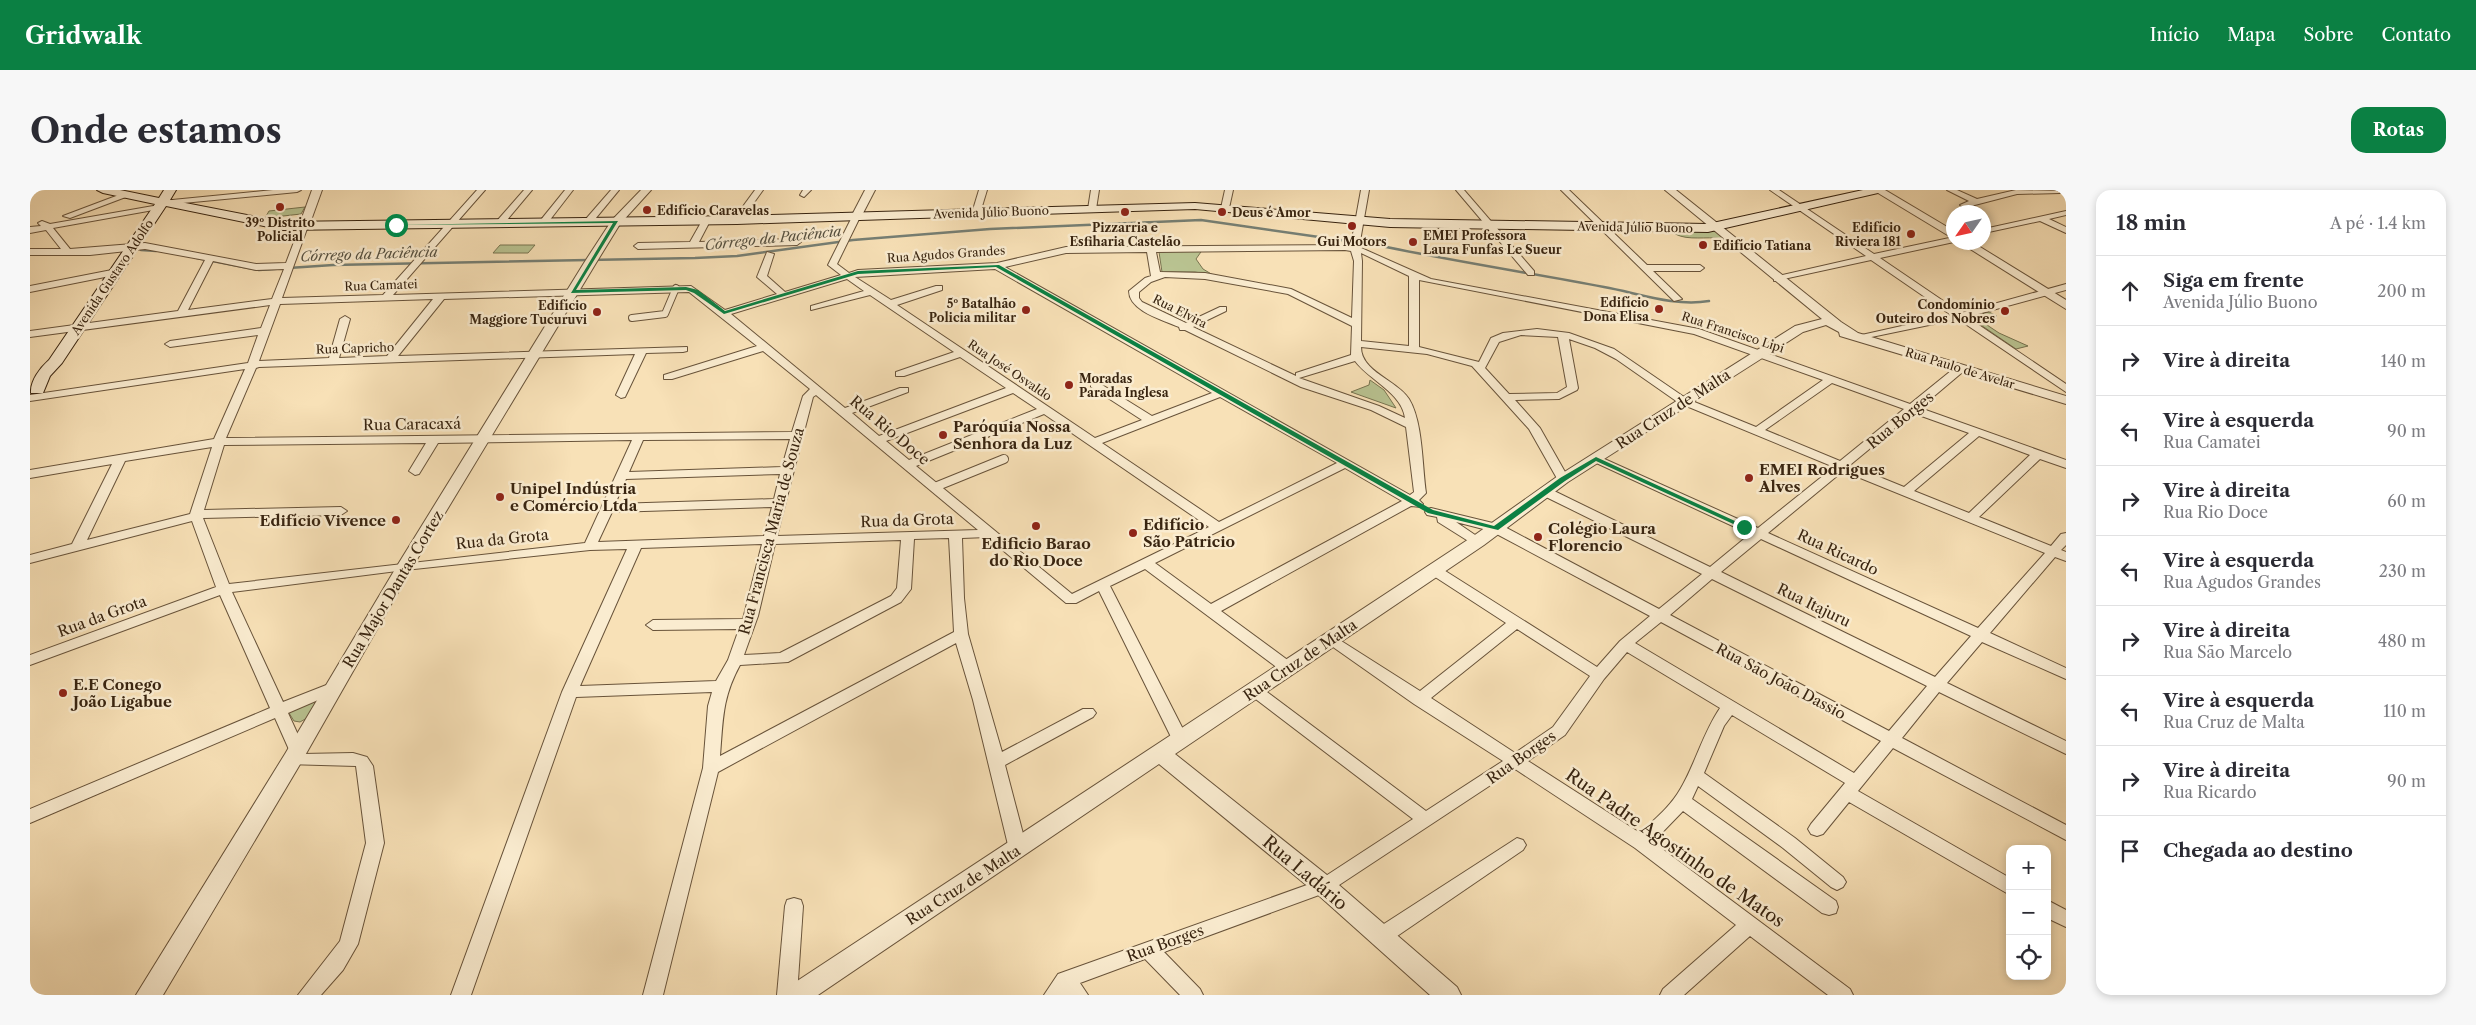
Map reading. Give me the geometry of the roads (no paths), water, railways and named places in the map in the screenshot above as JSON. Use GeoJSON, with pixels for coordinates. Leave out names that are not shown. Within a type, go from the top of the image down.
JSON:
{"type":"FeatureCollection","features":[{"type":"Feature","properties":{"kind":"main road","name":"Avenida Júlio Buono"},"geometry":{"type":"LineString","coordinates":[[103,190],[128,195],[160,205],[272,225],[304,226],[737,220],[1189,206],[1361,222],[1716,228],[1878,190]]}},
{"type":"Feature","properties":{"kind":"main road","name":"Avenida Gustavo Adolfo"},"geometry":{"type":"LineString","coordinates":[[32,396],[53,373],[54,363],[133,250],[170,190]]}},
{"type":"Feature","properties":{"kind":"street"},"geometry":{"type":"LineString","coordinates":[[30,220],[46,225],[160,205],[297,190]]}},
{"type":"Feature","properties":{"kind":"street"},"geometry":{"type":"LineString","coordinates":[[308,995],[336,964],[349,944],[374,843],[365,766],[361,761],[353,759],[294,755],[279,711],[224,589],[196,516],[219,442],[252,365],[317,190]]}},
{"type":"Feature","properties":{"kind":"street"},"geometry":{"type":"LineString","coordinates":[[386,298],[481,190]]}},
{"type":"Feature","properties":{"kind":"street"},"geometry":{"type":"LineString","coordinates":[[499,224],[528,190]]}},
{"type":"Feature","properties":{"kind":"street"},"geometry":{"type":"LineString","coordinates":[[544,223],[569,190]]}},
{"type":"Feature","properties":{"kind":"street"},"geometry":{"type":"LineString","coordinates":[[588,222],[615,190]]}},
{"type":"Feature","properties":{"kind":"street","name":"Rua Major Dantas Cortez"},"geometry":{"type":"LineString","coordinates":[[149,995],[294,755],[405,566],[484,439],[591,260],[616,222],[646,190]]}},
{"type":"Feature","properties":{"kind":"street"},"geometry":{"type":"LineString","coordinates":[[737,220],[759,190]]}},
{"type":"Feature","properties":{"kind":"street"},"geometry":{"type":"LineString","coordinates":[[856,217],[870,190]]}},
{"type":"Feature","properties":{"kind":"street"},"geometry":{"type":"LineString","coordinates":[[976,213],[983,190]]}},
{"type":"Feature","properties":{"kind":"street"},"geometry":{"type":"LineString","coordinates":[[1092,209],[1096,190]]}},
{"type":"Feature","properties":{"kind":"street"},"geometry":{"type":"LineString","coordinates":[[1226,208],[1229,190]]}},
{"type":"Feature","properties":{"kind":"street"},"geometry":{"type":"LineString","coordinates":[[1210,611],[1412,501],[1420,493],[1413,426],[1403,399],[1356,357],[1358,260],[1355,248],[1365,190]]}},
{"type":"Feature","properties":{"kind":"street"},"geometry":{"type":"LineString","coordinates":[[1460,190],[1531,273]]}},
{"type":"Feature","properties":{"kind":"street"},"geometry":{"type":"LineString","coordinates":[[1565,190],[1677,299]]}},
{"type":"Feature","properties":{"kind":"street"},"geometry":{"type":"LineString","coordinates":[[1670,190],[1777,279],[1827,324]]}},
{"type":"Feature","properties":{"kind":"street"},"geometry":{"type":"LineString","coordinates":[[1774,190],[2066,388]]}},
{"type":"Feature","properties":{"kind":"street"},"geometry":{"type":"LineString","coordinates":[[1878,190],[1946,232]]}},
{"type":"Feature","properties":{"kind":"street"},"geometry":{"type":"LineString","coordinates":[[1951,190],[1976,202]]}},
{"type":"Feature","properties":{"kind":"street"},"geometry":{"type":"LineString","coordinates":[[1967,205],[2016,192],[2059,190],[2066,193]]}},
{"type":"Feature","properties":{"kind":"street"},"geometry":{"type":"LineString","coordinates":[[30,230],[128,195]]}},
{"type":"Feature","properties":{"kind":"street"},"geometry":{"type":"LineString","coordinates":[[1991,229],[2066,213]]}},
{"type":"Feature","properties":{"kind":"street","name":"Rua José Osvaldo"},"geometry":{"type":"LineString","coordinates":[[856,217],[832,263],[960,353],[1218,527]]}},
{"type":"Feature","properties":{"kind":"street"},"geometry":{"type":"LineString","coordinates":[[2039,218],[2066,230]]}},
{"type":"Feature","properties":{"kind":"street"},"geometry":{"type":"LineString","coordinates":[[693,245],[706,220]]}},
{"type":"Feature","properties":{"kind":"street"},"geometry":{"type":"LineString","coordinates":[[1992,222],[2001,227]]}},
{"type":"Feature","properties":{"kind":"street"},"geometry":{"type":"LineString","coordinates":[[46,225],[68,252]]}},
{"type":"Feature","properties":{"kind":"street"},"geometry":{"type":"LineString","coordinates":[[1777,279],[1946,239]]}},
{"type":"Feature","properties":{"kind":"street"},"geometry":{"type":"LineString","coordinates":[[638,246],[797,242]]}},
{"type":"Feature","properties":{"kind":"street"},"geometry":{"type":"LineString","coordinates":[[30,252],[90,252],[95,254],[153,246],[209,261],[288,267]]}},
{"type":"Feature","properties":{"kind":"street","name":"Rua Agudos Grandes"},"geometry":{"type":"LineString","coordinates":[[724,313],[858,273],[997,266],[1066,250],[1325,246],[1355,248]]}},
{"type":"Feature","properties":{"kind":"street"},"geometry":{"type":"LineString","coordinates":[[1151,248],[1156,276]]}},
{"type":"Feature","properties":{"kind":"street","name":"Rua Francisco Lipi"},"geometry":{"type":"LineString","coordinates":[[1355,248],[1414,276],[1442,284],[1670,325],[1759,353],[2066,464]]}},
{"type":"Feature","properties":{"kind":"street"},"geometry":{"type":"LineString","coordinates":[[1977,250],[2066,305]]}},
{"type":"Feature","properties":{"kind":"street"},"geometry":{"type":"LineString","coordinates":[[770,254],[762,277],[783,295]]}},
{"type":"Feature","properties":{"kind":"street"},"geometry":{"type":"LineString","coordinates":[[181,314],[209,261]]}},
{"type":"Feature","properties":{"kind":"street"},"geometry":{"type":"LineString","coordinates":[[1202,264],[1234,280]]}},
{"type":"Feature","properties":{"kind":"street"},"geometry":{"type":"LineString","coordinates":[[997,266],[1412,501],[1478,541]]}},
{"type":"Feature","properties":{"kind":"street"},"geometry":{"type":"LineString","coordinates":[[1645,268],[1700,268]]}},
{"type":"Feature","properties":{"kind":"street"},"geometry":{"type":"LineString","coordinates":[[30,289],[116,272]]}},
{"type":"Feature","properties":{"kind":"street","name":"Rua Elvira"},"geometry":{"type":"LineString","coordinates":[[1356,324],[1300,295],[1279,288],[1234,280],[1185,274],[1156,276],[1140,285],[1134,291],[1134,298],[1149,311],[1183,328],[1305,385],[1375,408],[1413,426]]}},
{"type":"Feature","properties":{"kind":"street"},"geometry":{"type":"LineString","coordinates":[[1414,276],[1414,349]]}},
{"type":"Feature","properties":{"kind":"street"},"geometry":{"type":"LineString","coordinates":[[1857,337],[1960,316],[2066,287]]}},
{"type":"Feature","properties":{"kind":"street"},"geometry":{"type":"LineString","coordinates":[[632,318],[654,317],[665,314],[681,288]]}},
{"type":"Feature","properties":{"kind":"street","name":"Rua Camatei"},"geometry":{"type":"LineString","coordinates":[[30,334],[275,301],[681,288]]}},
{"type":"Feature","properties":{"kind":"street","name":"Rua Rio Doce"},"geometry":{"type":"LineString","coordinates":[[681,288],[696,292],[724,313],[1071,600],[1104,585]]}},
{"type":"Feature","properties":{"kind":"street"},"geometry":{"type":"LineString","coordinates":[[889,304],[940,288]]}},
{"type":"Feature","properties":{"kind":"street"},"geometry":{"type":"LineString","coordinates":[[814,308],[871,292]]}},
{"type":"Feature","properties":{"kind":"street"},"geometry":{"type":"LineString","coordinates":[[390,359],[441,296]]}},
{"type":"Feature","properties":{"kind":"street"},"geometry":{"type":"LineString","coordinates":[[1183,328],[1223,309]]}},
{"type":"Feature","properties":{"kind":"street"},"geometry":{"type":"LineString","coordinates":[[333,361],[345,318]]}},
{"type":"Feature","properties":{"kind":"street","name":"Rua Cruz de Malta"},"geometry":{"type":"LineString","coordinates":[[797,995],[1478,541],[1563,479],[1759,353],[1805,327],[1827,324]]}},
{"type":"Feature","properties":{"kind":"street","name":"Rua Paulo de Avelar"},"geometry":{"type":"LineString","coordinates":[[1827,324],[1857,337],[2066,400]]}},
{"type":"Feature","properties":{"kind":"street"},"geometry":{"type":"LineString","coordinates":[[170,344],[264,331]]}},
{"type":"Feature","properties":{"kind":"street"},"geometry":{"type":"LineString","coordinates":[[1481,367],[1495,340],[1515,332],[1536,332],[1563,336],[1610,351],[1683,401],[2060,554]]}},
{"type":"Feature","properties":{"kind":"street"},"geometry":{"type":"LineString","coordinates":[[1506,397],[1559,396],[1573,388],[1563,336]]}},
{"type":"Feature","properties":{"kind":"street"},"geometry":{"type":"LineString","coordinates":[[1355,344],[1414,349],[1465,360],[1481,367],[1534,428],[1563,479]]}},
{"type":"Feature","properties":{"kind":"street"},"geometry":{"type":"LineString","coordinates":[[668,377],[764,347]]}},
{"type":"Feature","properties":{"kind":"street","name":"Rua Capricho"},"geometry":{"type":"LineString","coordinates":[[32,396],[252,365],[683,349]]}},
{"type":"Feature","properties":{"kind":"street"},"geometry":{"type":"LineString","coordinates":[[621,395],[642,350]]}},
{"type":"Feature","properties":{"kind":"street"},"geometry":{"type":"LineString","coordinates":[[900,374],[960,353]]}},
{"type":"Feature","properties":{"kind":"street"},"geometry":{"type":"LineString","coordinates":[[1300,375],[1356,357]]}},
{"type":"Feature","properties":{"kind":"street","name":"Rua Borges"},"geometry":{"type":"LineString","coordinates":[[1059,988],[1148,949],[1324,886],[1517,762],[1559,731],[1625,644],[1962,368]]}},
{"type":"Feature","properties":{"kind":"street"},"geometry":{"type":"LineString","coordinates":[[2054,380],[2066,378]]}},
{"type":"Feature","properties":{"kind":"street"},"geometry":{"type":"LineString","coordinates":[[1757,431],[1831,379]]}},
{"type":"Feature","properties":{"kind":"street"},"geometry":{"type":"LineString","coordinates":[[1095,385],[1150,420]]}},
{"type":"Feature","properties":{"kind":"street"},"geometry":{"type":"LineString","coordinates":[[878,440],[1013,389]]}},
{"type":"Feature","properties":{"kind":"street","name":"Rua Francisca Maria de Souza"},"geometry":{"type":"LineString","coordinates":[[653,995],[711,768],[716,706],[721,686],[735,660],[748,624],[808,396],[816,390]]}},
{"type":"Feature","properties":{"kind":"street"},"geometry":{"type":"LineString","coordinates":[[844,412],[904,390]]}},
{"type":"Feature","properties":{"kind":"street"},"geometry":{"type":"LineString","coordinates":[[1093,443],[1221,393]]}},
{"type":"Feature","properties":{"kind":"street"},"geometry":{"type":"LineString","coordinates":[[908,465],[1045,410]]}},
{"type":"Feature","properties":{"kind":"street"},"geometry":{"type":"LineString","coordinates":[[1906,491],[1978,432]]}},
{"type":"Feature","properties":{"kind":"street","name":"Rua Caracaxá"},"geometry":{"type":"LineString","coordinates":[[30,474],[219,442],[798,435]]}},
{"type":"Feature","properties":{"kind":"street"},"geometry":{"type":"LineString","coordinates":[[590,546],[639,437]]}},
{"type":"Feature","properties":{"kind":"street"},"geometry":{"type":"LineString","coordinates":[[415,471],[434,440]]}},
{"type":"Feature","properties":{"kind":"street"},"geometry":{"type":"LineString","coordinates":[[1972,518],[2038,454]]}},
{"type":"Feature","properties":{"kind":"street"},"geometry":{"type":"LineString","coordinates":[[935,487],[1004,459]]}},
{"type":"Feature","properties":{"kind":"street","name":"Rua Ricardo"},"geometry":{"type":"LineString","coordinates":[[1596,459],[2066,674]]}},
{"type":"Feature","properties":{"kind":"street"},"geometry":{"type":"LineString","coordinates":[[78,546],[120,460]]}},
{"type":"Feature","properties":{"kind":"street"},"geometry":{"type":"LineString","coordinates":[[1180,740],[1104,585],[1346,464]]}},
{"type":"Feature","properties":{"kind":"street"},"geometry":{"type":"LineString","coordinates":[[622,476],[787,470]]}},
{"type":"Feature","properties":{"kind":"street","name":"Rua Itajuru"},"geometry":{"type":"LineString","coordinates":[[1546,492],[2066,748]]}},
{"type":"Feature","properties":{"kind":"street"},"geometry":{"type":"LineString","coordinates":[[608,508],[779,502]]}},
{"type":"Feature","properties":{"kind":"street"},"geometry":{"type":"LineString","coordinates":[[30,559],[208,513],[342,511]]}},
{"type":"Feature","properties":{"kind":"street","name":"Rua São João Dassio"},"geometry":{"type":"LineString","coordinates":[[1431,512],[1496,528],[2066,833]]}},
{"type":"Feature","properties":{"kind":"street","name":"Rua da Grota"},"geometry":{"type":"LineString","coordinates":[[30,660],[224,589],[405,566],[590,546],[991,533]]}},
{"type":"Feature","properties":{"kind":"street"},"geometry":{"type":"LineString","coordinates":[[955,535],[957,598],[961,634],[1018,849]]}},
{"type":"Feature","properties":{"kind":"street"},"geometry":{"type":"LineString","coordinates":[[735,660],[783,658],[896,599],[904,590],[908,536]]}},
{"type":"Feature","properties":{"kind":"street"},"geometry":{"type":"LineString","coordinates":[[1817,829],[1980,635],[2060,554],[2066,537]]}},
{"type":"Feature","properties":{"kind":"street"},"geometry":{"type":"LineString","coordinates":[[460,995],[570,692],[636,544]]}},
{"type":"Feature","properties":{"kind":"street"},"geometry":{"type":"LineString","coordinates":[[1146,563],[1288,668]]}},
{"type":"Feature","properties":{"kind":"street"},"geometry":{"type":"LineString","coordinates":[[1434,570],[1599,676]]}},
{"type":"Feature","properties":{"kind":"street"},"geometry":{"type":"LineString","coordinates":[[1419,700],[1515,623]]}},
{"type":"Feature","properties":{"kind":"street"},"geometry":{"type":"LineString","coordinates":[[653,625],[748,624]]}},
{"type":"Feature","properties":{"kind":"street"},"geometry":{"type":"LineString","coordinates":[[711,768],[961,634]]}},
{"type":"Feature","properties":{"kind":"street","name":"Rua Padre Agostinho de Matos"},"geometry":{"type":"LineString","coordinates":[[1330,640],[1419,700],[1641,843],[1844,995]]}},
{"type":"Feature","properties":{"kind":"street"},"geometry":{"type":"LineString","coordinates":[[1625,644],[1730,705],[1851,787],[2006,884]]}},
{"type":"Feature","properties":{"kind":"street"},"geometry":{"type":"LineString","coordinates":[[570,692],[721,686]]}},
{"type":"Feature","properties":{"kind":"street"},"geometry":{"type":"LineString","coordinates":[[30,816],[334,687]]}},
{"type":"Feature","properties":{"kind":"street"},"geometry":{"type":"LineString","coordinates":[[1254,690],[1425,820]]}},
{"type":"Feature","properties":{"kind":"street"},"geometry":{"type":"LineString","coordinates":[[1641,843],[1682,801],[1696,776],[1710,740],[1730,705]]}},
{"type":"Feature","properties":{"kind":"street"},"geometry":{"type":"LineString","coordinates":[[996,762],[1088,713]]}},
{"type":"Feature","properties":{"kind":"street","name":"Rua Ladário"},"geometry":{"type":"LineString","coordinates":[[1160,753],[1324,886],[1448,995]]}},
{"type":"Feature","properties":{"kind":"street"},"geometry":{"type":"LineString","coordinates":[[1696,776],[1789,843],[1838,882]]}},
{"type":"Feature","properties":{"kind":"street"},"geometry":{"type":"LineString","coordinates":[[1682,801],[1829,907]]}},
{"type":"Feature","properties":{"kind":"street"},"geometry":{"type":"LineString","coordinates":[[1380,937],[1517,845]]}},
{"type":"Feature","properties":{"kind":"street"},"geometry":{"type":"LineString","coordinates":[[787,995],[794,906]]}},
{"type":"Feature","properties":{"kind":"street"},"geometry":{"type":"LineString","coordinates":[[2051,910],[2066,919]]}},
{"type":"Feature","properties":{"kind":"street"},"geometry":{"type":"LineString","coordinates":[[1670,995],[1751,924]]}},
{"type":"Feature","properties":{"kind":"street"},"geometry":{"type":"LineString","coordinates":[[1148,949],[1194,995]]}},
{"type":"Feature","properties":{"kind":"street"},"geometry":{"type":"LineString","coordinates":[[1059,988],[1078,995]]}},
{"type":"Feature","properties":{"kind":"waterway","name":"Córrego da Paciência"},"geometry":{"type":"LineString","coordinates":[[197,258],[259,270],[333,265],[695,258],[737,256],[853,240],[990,229],[1201,220],[1347,241]]}},
{"type":"Feature","properties":{"kind":"waterway","name":"Córrego da Paciência"},"geometry":{"type":"LineString","coordinates":[[1367,243],[1669,301],[1709,301]]}},
{"type":"Feature","properties":{"kind":"waterway","name":"Córrego da Paciência"},"geometry":{"type":"LineString","coordinates":[[141,250],[156,251]]}},
{"type":"Feature","properties":{"kind":"place","name":"39º Distrito Policial"},"geometry":{"type":"Point","coordinates":[280,207]}},
{"type":"Feature","properties":{"kind":"place","name":"Edifício Caravelas"},"geometry":{"type":"Point","coordinates":[647,210]}},
{"type":"Feature","properties":{"kind":"place","name":"Pizzarria e Esfiharia Castelão"},"geometry":{"type":"Point","coordinates":[1125,212]}},
{"type":"Feature","properties":{"kind":"place","name":"Deus é Amor"},"geometry":{"type":"Point","coordinates":[1222,212]}},
{"type":"Feature","properties":{"kind":"place","name":"Gui Motors"},"geometry":{"type":"Point","coordinates":[1352,226]}},
{"type":"Feature","properties":{"kind":"place","name":"Edifício Riviera 181"},"geometry":{"type":"Point","coordinates":[1911,234]}},
{"type":"Feature","properties":{"kind":"place","name":"EMEI Professora Laura Funfas Le Sueur"},"geometry":{"type":"Point","coordinates":[1413,242]}},
{"type":"Feature","properties":{"kind":"place","name":"Edifício Tatiana"},"geometry":{"type":"Point","coordinates":[1703,245]}},
{"type":"Feature","properties":{"kind":"place","name":"Edifício Dona Elisa"},"geometry":{"type":"Point","coordinates":[1659,309]}},
{"type":"Feature","properties":{"kind":"place","name":"5º Batalhão Policia militar"},"geometry":{"type":"Point","coordinates":[1026,310]}},
{"type":"Feature","properties":{"kind":"place","name":"Condomínio Outeiro dos Nobres"},"geometry":{"type":"Point","coordinates":[2005,311]}},
{"type":"Feature","properties":{"kind":"place","name":"Edifício Maggiore Tucuruvi"},"geometry":{"type":"Point","coordinates":[597,312]}},
{"type":"Feature","properties":{"kind":"place","name":"Moradas Parada Inglesa"},"geometry":{"type":"Point","coordinates":[1069,385]}},
{"type":"Feature","properties":{"kind":"place","name":"Paróquia Nossa Senhora da Luz"},"geometry":{"type":"Point","coordinates":[943,435]}},
{"type":"Feature","properties":{"kind":"place","name":"EMEI Rodrigues Alves"},"geometry":{"type":"Point","coordinates":[1749,478]}},
{"type":"Feature","properties":{"kind":"place","name":"Unipel Indústria e Comércio Ltda"},"geometry":{"type":"Point","coordinates":[500,497]}},
{"type":"Feature","properties":{"kind":"place","name":"Edifício Vivence"},"geometry":{"type":"Point","coordinates":[396,520]}},
{"type":"Feature","properties":{"kind":"place","name":"Edificio Barao do Rio Doce"},"geometry":{"type":"Point","coordinates":[1036,526]}},
{"type":"Feature","properties":{"kind":"place","name":"Edifício São Patricio"},"geometry":{"type":"Point","coordinates":[1133,533]}},
{"type":"Feature","properties":{"kind":"place","name":"Colégio Laura Florencio"},"geometry":{"type":"Point","coordinates":[1538,537]}},
{"type":"Feature","properties":{"kind":"place","name":"E.E Conego João Ligabue"},"geometry":{"type":"Point","coordinates":[63,693]}}]}
